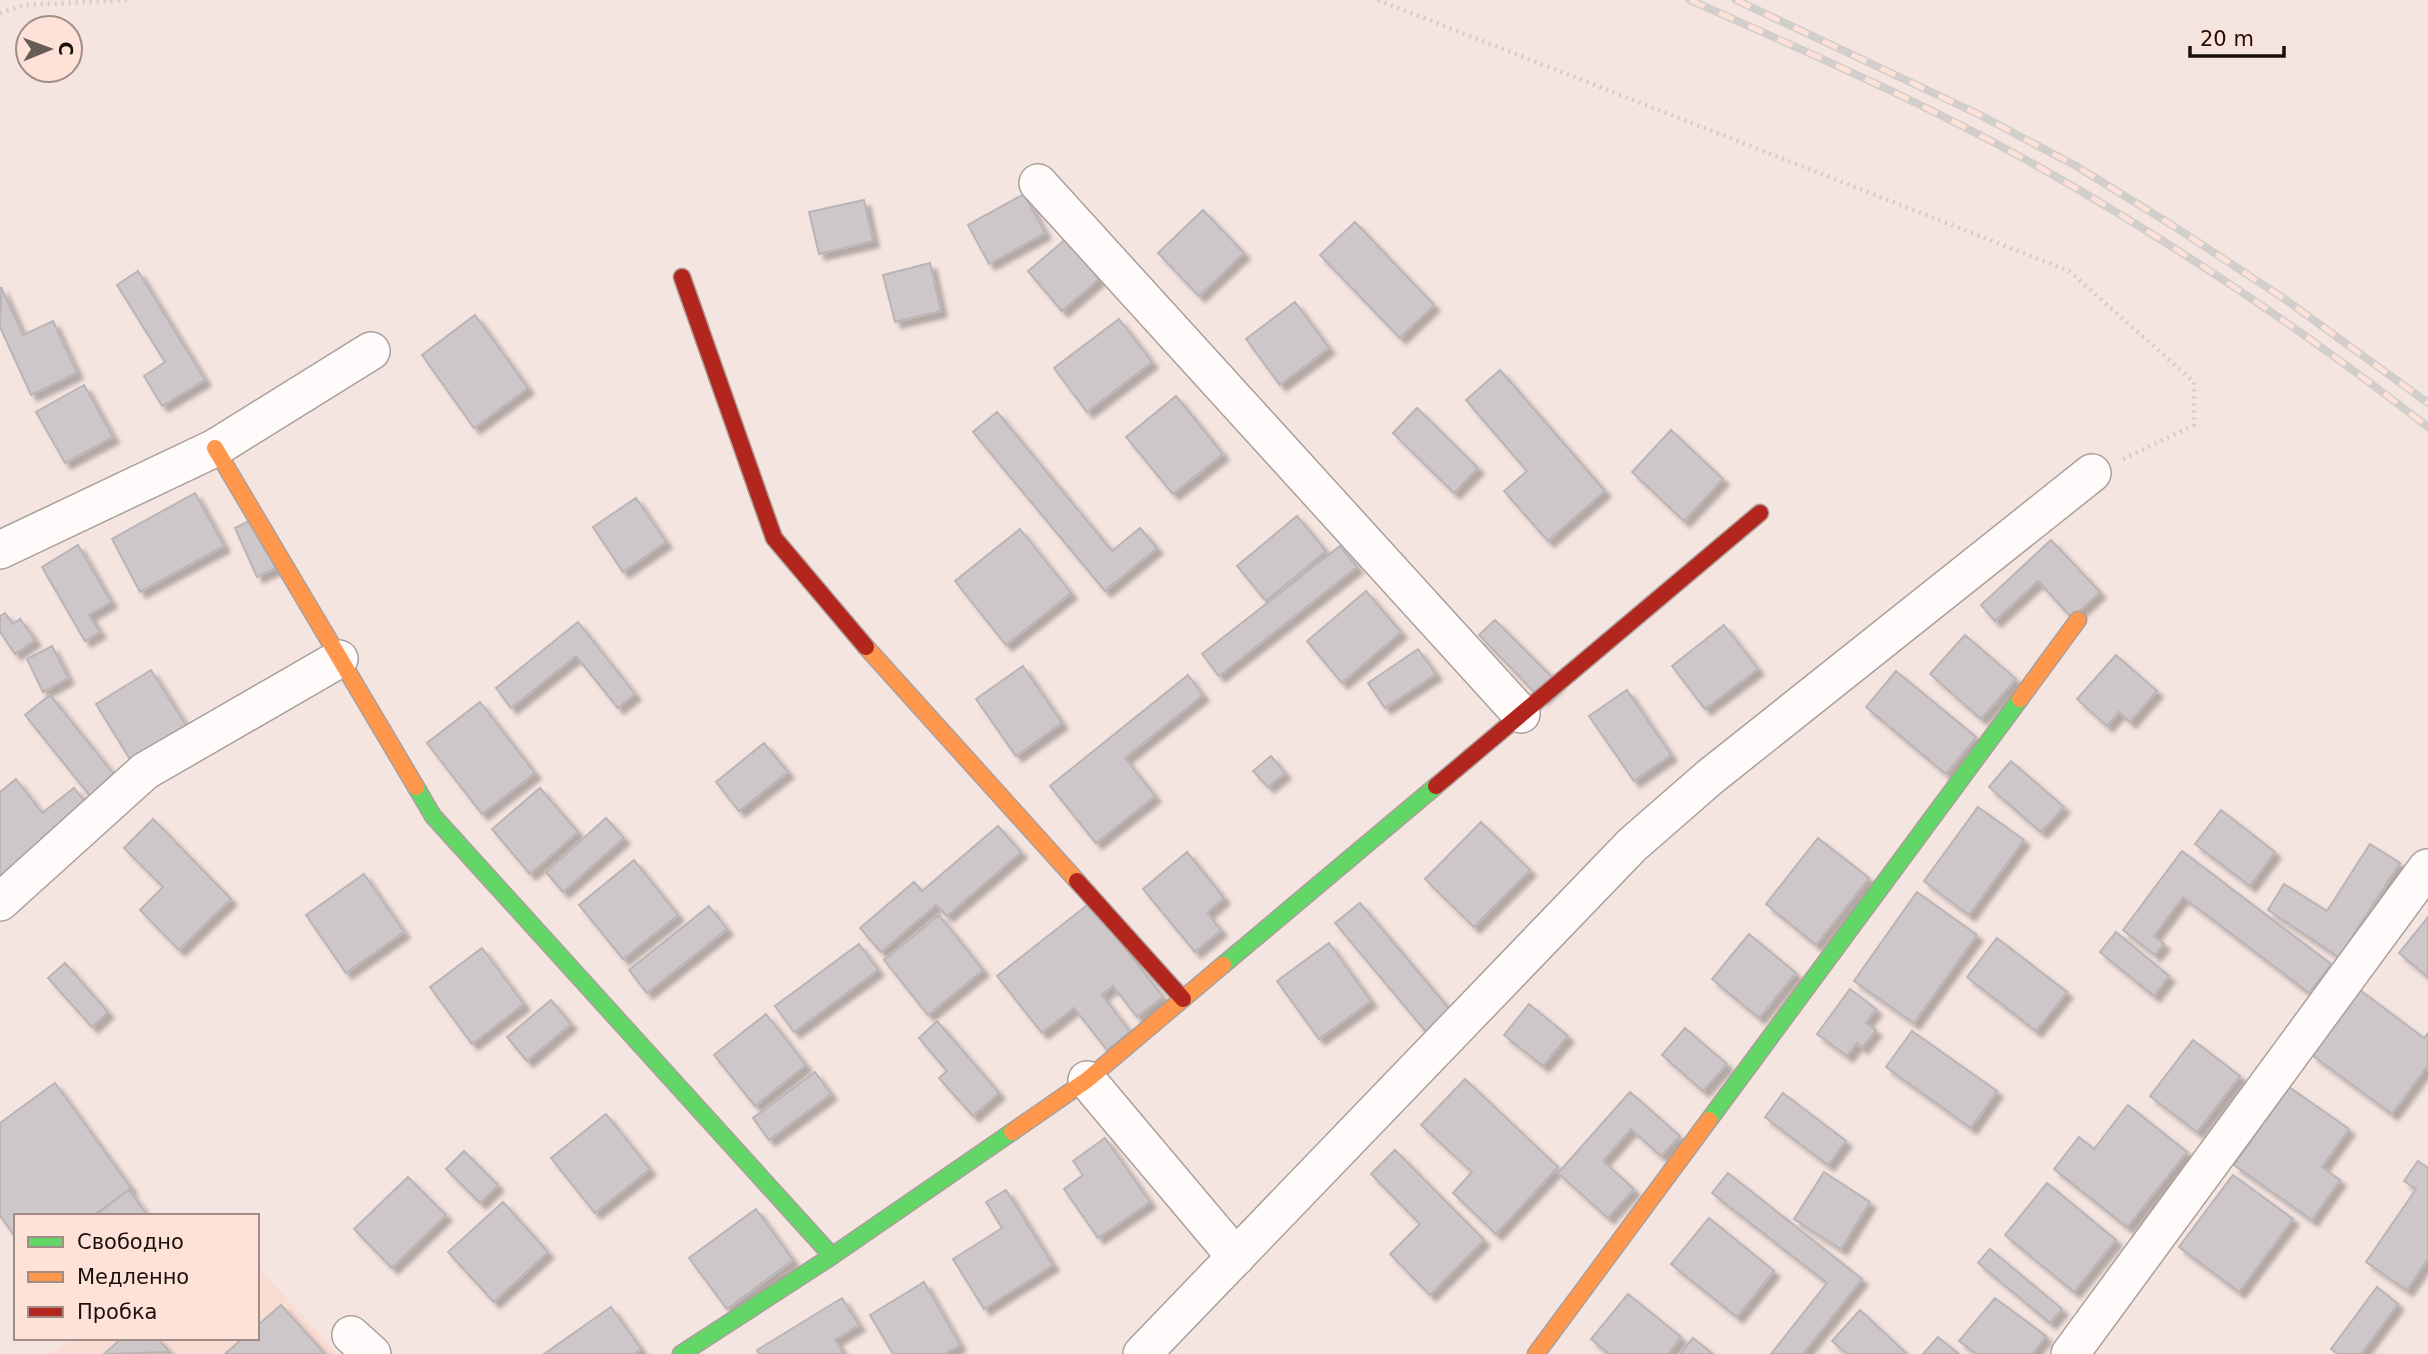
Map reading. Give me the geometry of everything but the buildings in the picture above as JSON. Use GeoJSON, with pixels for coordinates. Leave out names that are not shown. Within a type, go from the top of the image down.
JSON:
{"type":"FeatureCollection","features":[{"type":"Feature","properties":{"kind":"street"},"geometry":{"type":"LineString","coordinates":[[1038,183],[1521,714]]}},
{"type":"Feature","properties":{"kind":"street"},"geometry":{"type":"LineString","coordinates":[[682,277],[774,538],[838,616],[1183,999]]}},
{"type":"Feature","properties":{"kind":"street"},"geometry":{"type":"LineString","coordinates":[[0,550],[215,448],[371,351]]}},
{"type":"Feature","properties":{"kind":"street"},"geometry":{"type":"LineString","coordinates":[[215,448],[433,816],[832,1256]]}},
{"type":"Feature","properties":{"kind":"street"},"geometry":{"type":"LineString","coordinates":[[1142,1354],[1632,845],[1710,777],[2092,473]]}},
{"type":"Feature","properties":{"kind":"street"},"geometry":{"type":"LineString","coordinates":[[681,1354],[832,1256],[1087,1080],[1760,513]]}},
{"type":"Feature","properties":{"kind":"street"},"geometry":{"type":"LineString","coordinates":[[1536,1354],[2078,620]]}},
{"type":"Feature","properties":{"kind":"street"},"geometry":{"type":"LineString","coordinates":[[0,902],[145,771],[339,659]]}},
{"type":"Feature","properties":{"kind":"street"},"geometry":{"type":"LineString","coordinates":[[2070,1354],[2427,868]]}},
{"type":"Feature","properties":{"kind":"street"},"geometry":{"type":"LineString","coordinates":[[1087,1080],[1236,1257]]}},
{"type":"Feature","properties":{"kind":"path"},"geometry":{"type":"LineString","coordinates":[[0,13],[24,5],[130,0]]}},
{"type":"Feature","properties":{"kind":"path"},"geometry":{"type":"LineString","coordinates":[[1378,0],[2069,271],[2194,382],[2194,425],[2092,473]]}},
{"type":"Feature","properties":{"kind":"shaded area"},"geometry":{"type":"Polygon","coordinates":[[[259,1268],[338,1354],[50,1354],[69,1340],[259,1340],[259,1268]]]}},
{"type":"Feature","properties":{"kind":"railway"},"geometry":{"type":"LineString","coordinates":[[1690,0],[1928,109],[2067,183],[2161,239],[2252,299],[2428,427]]}},
{"type":"Feature","properties":{"kind":"railway"},"geometry":{"type":"LineString","coordinates":[[1736,0],[1978,114],[2076,166],[2286,300],[2428,403]]}},
{"type":"Feature","properties":{"kind":"traffic: fast"},"geometry":{"type":"LineString","coordinates":[[1709,1120],[2020,699]]}},
{"type":"Feature","properties":{"kind":"traffic: fast"},"geometry":{"type":"LineString","coordinates":[[1223,965],[1436,786]]}},
{"type":"Feature","properties":{"kind":"traffic: fast"},"geometry":{"type":"LineString","coordinates":[[416,787],[433,816],[832,1256]]}},
{"type":"Feature","properties":{"kind":"traffic: fast"},"geometry":{"type":"LineString","coordinates":[[681,1354],[832,1256],[1012,1132]]}},
{"type":"Feature","properties":{"kind":"traffic: slow"},"geometry":{"type":"LineString","coordinates":[[215,448],[416,787]]}},
{"type":"Feature","properties":{"kind":"traffic: slow"},"geometry":{"type":"LineString","coordinates":[[2020,699],[2078,620]]}},
{"type":"Feature","properties":{"kind":"traffic: slow"},"geometry":{"type":"LineString","coordinates":[[866,647],[1077,881]]}},
{"type":"Feature","properties":{"kind":"traffic: slow"},"geometry":{"type":"LineString","coordinates":[[1012,1132],[1087,1080],[1223,965]]}},
{"type":"Feature","properties":{"kind":"traffic: slow"},"geometry":{"type":"LineString","coordinates":[[1536,1354],[1709,1120]]}},
{"type":"Feature","properties":{"kind":"traffic: jam"},"geometry":{"type":"LineString","coordinates":[[682,277],[774,538],[866,647]]}},
{"type":"Feature","properties":{"kind":"traffic: jam"},"geometry":{"type":"LineString","coordinates":[[1436,786],[1760,513]]}},
{"type":"Feature","properties":{"kind":"traffic: jam"},"geometry":{"type":"LineString","coordinates":[[1077,881],[1183,999]]}}]}
